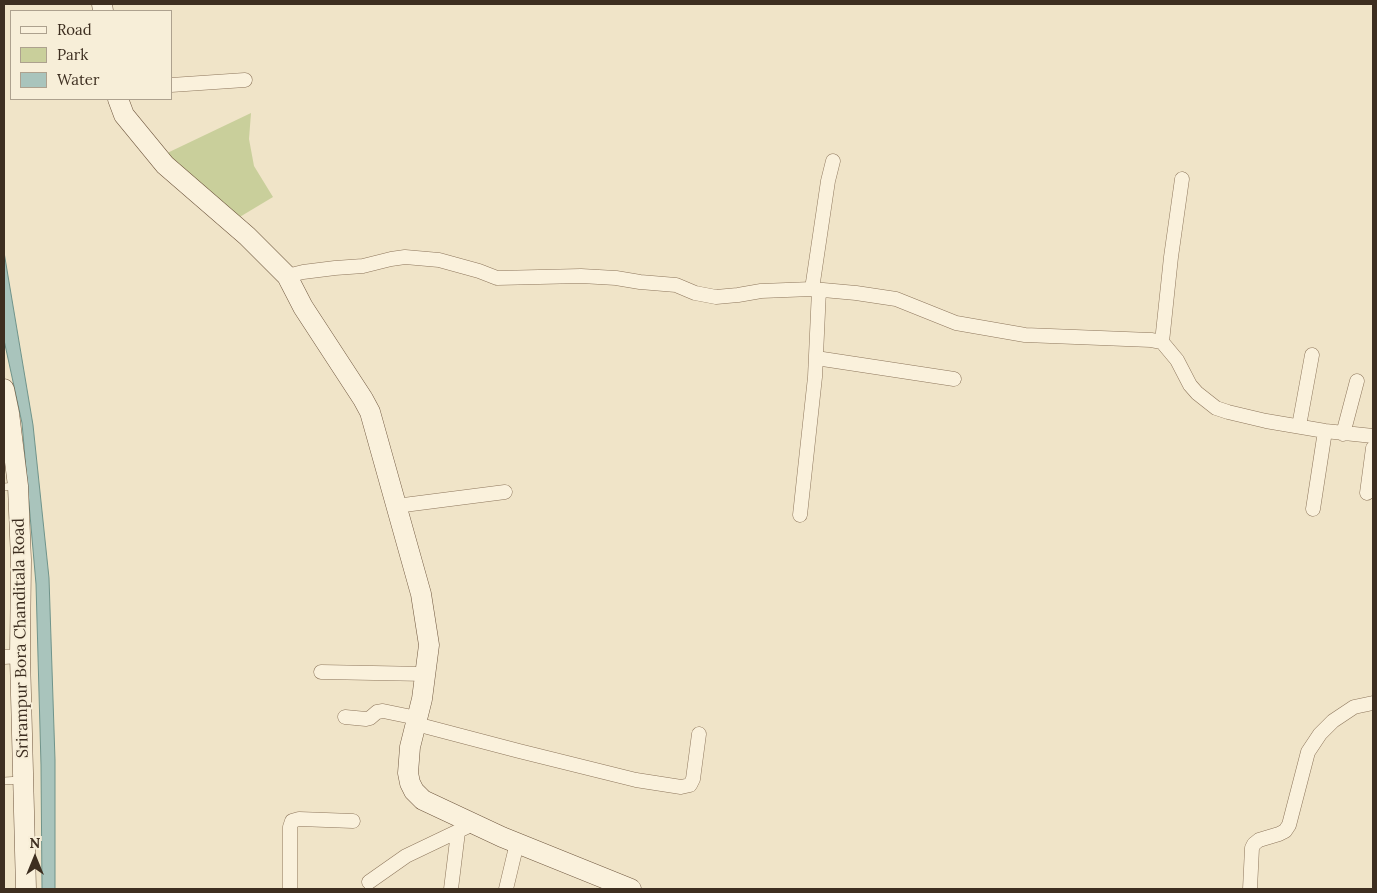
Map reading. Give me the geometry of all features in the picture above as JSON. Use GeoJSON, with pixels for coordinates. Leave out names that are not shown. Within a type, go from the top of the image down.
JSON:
{"type":"FeatureCollection","features":[{"type":"Feature","properties":{"kind":"street"},"geometry":{"type":"LineString","coordinates":[[172,85],[245,80]]}},
{"type":"Feature","properties":{"kind":"street"},"geometry":{"type":"LineString","coordinates":[[118,100],[124,115],[165,165],[247,236],[286,276],[370,412],[421,594],[430,645],[422,699],[410,747],[408,773],[410,784],[414,791],[465,828],[517,844],[631,889]]}},
{"type":"Feature","properties":{"kind":"street"},"geometry":{"type":"LineString","coordinates":[[800,515],[813,403],[816,358],[815,289],[828,181],[833,160]]}},
{"type":"Feature","properties":{"kind":"street"},"geometry":{"type":"LineString","coordinates":[[1162,342],[1182,179]]}},
{"type":"Feature","properties":{"kind":"street"},"geometry":{"type":"LineString","coordinates":[[286,276],[303,272],[363,266],[405,257],[440,260],[497,278],[581,276],[616,278],[676,285],[695,293],[716,297],[761,291],[815,289],[856,293],[896,299],[956,323],[1025,335],[1162,342],[1177,360],[1190,385],[1216,408],[1266,421],[1343,434],[1373,436]]}},
{"type":"Feature","properties":{"kind":"street"},"geometry":{"type":"LineString","coordinates":[[1299,426],[1312,355]]}},
{"type":"Feature","properties":{"kind":"street"},"geometry":{"type":"LineString","coordinates":[[816,358],[954,379]]}},
{"type":"Feature","properties":{"kind":"street"},"geometry":{"type":"LineString","coordinates":[[1343,434],[1357,381]]}},
{"type":"Feature","properties":{"kind":"street","name":"Srirampur Bora Chanditala Road"},"geometry":{"type":"LineString","coordinates":[[4,389],[9,413],[11,486],[21,560],[12,657],[13,781],[26,889]]}},
{"type":"Feature","properties":{"kind":"street"},"geometry":{"type":"LineString","coordinates":[[1313,509],[1325,431]]}},
{"type":"Feature","properties":{"kind":"street"},"geometry":{"type":"LineString","coordinates":[[1367,493],[1373,448]]}},
{"type":"Feature","properties":{"kind":"street"},"geometry":{"type":"LineString","coordinates":[[396,506],[506,492]]}},
{"type":"Feature","properties":{"kind":"street"},"geometry":{"type":"LineString","coordinates":[[321,672],[426,674]]}},
{"type":"Feature","properties":{"kind":"street"},"geometry":{"type":"LineString","coordinates":[[1250,889],[1252,848],[1260,840],[1285,831],[1289,825],[1308,752],[1320,734],[1333,721],[1354,707],[1373,702]]}},
{"type":"Feature","properties":{"kind":"street"},"geometry":{"type":"LineString","coordinates":[[345,717],[366,719],[372,717],[377,712],[384,711],[603,772],[636,780],[681,787],[691,783],[699,734]]}},
{"type":"Feature","properties":{"kind":"street"},"geometry":{"type":"LineString","coordinates":[[290,889],[290,827],[292,821],[299,819],[353,820]]}},
{"type":"Feature","properties":{"kind":"street"},"geometry":{"type":"LineString","coordinates":[[369,882],[406,856],[465,828]]}},
{"type":"Feature","properties":{"kind":"street"},"geometry":{"type":"LineString","coordinates":[[452,889],[465,828]]}},
{"type":"Feature","properties":{"kind":"street"},"geometry":{"type":"LineString","coordinates":[[506,889],[517,844]]}},
{"type":"Feature","properties":{"kind":"green space"},"geometry":{"type":"Polygon","coordinates":[[[251,113],[249,139],[254,166],[273,197],[238,218],[163,155],[251,113]]]}},
{"type":"Feature","properties":{"kind":"water"},"geometry":{"type":"Polygon","coordinates":[[[4,252],[33,425],[49,578],[55,760],[55,889],[42,889],[36,584],[22,423],[4,340],[4,252]]]}}]}
